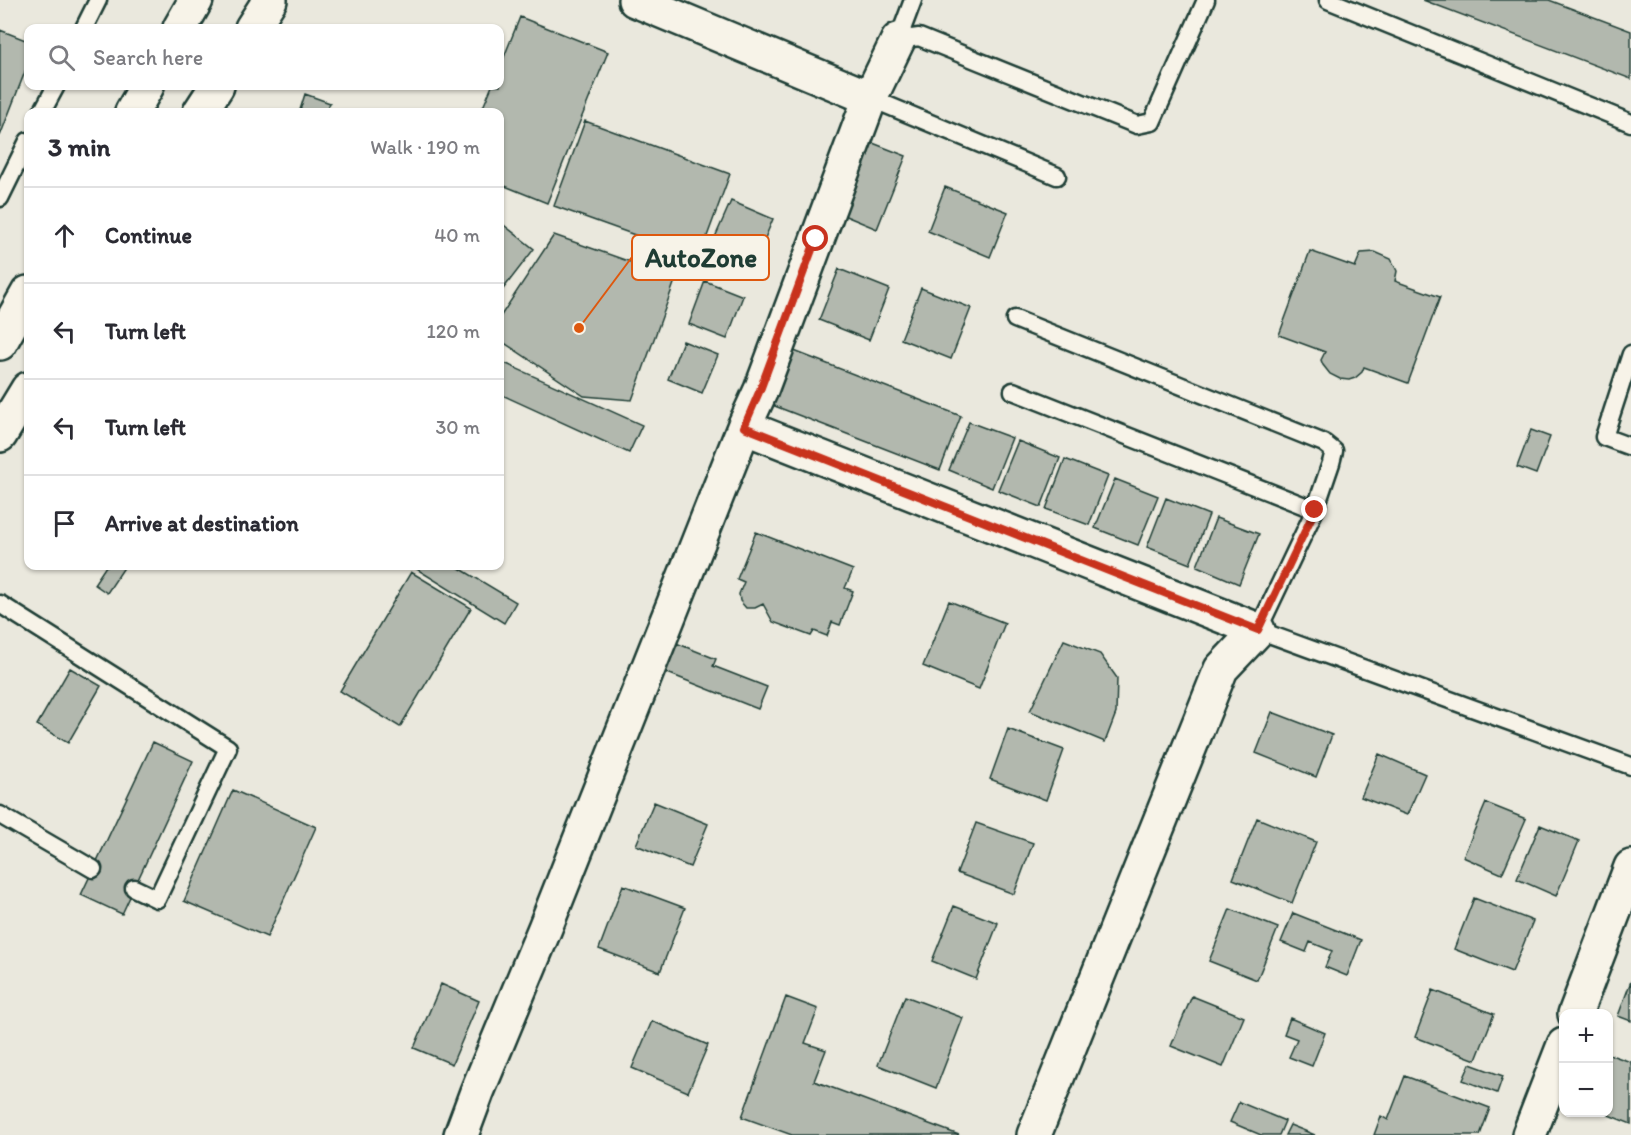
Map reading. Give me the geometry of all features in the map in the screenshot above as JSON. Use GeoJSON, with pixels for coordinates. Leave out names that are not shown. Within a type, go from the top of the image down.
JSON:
{"type":"FeatureCollection","features":[{"type":"Feature","properties":{"kind":"street"},"geometry":{"type":"LineString","coordinates":[[182,24],[196,0]]}},
{"type":"Feature","properties":{"kind":"street"},"geometry":{"type":"LineString","coordinates":[[255,24],[270,0]]}},
{"type":"Feature","properties":{"kind":"street"},"geometry":{"type":"LineString","coordinates":[[634,0],[870,98]]}},
{"type":"Feature","properties":{"kind":"street"},"geometry":{"type":"LineString","coordinates":[[461,1135],[760,390],[870,98],[898,40]]}},
{"type":"Feature","properties":{"kind":"street"},"geometry":{"type":"LineString","coordinates":[[134,108],[145,90]]}},
{"type":"Feature","properties":{"kind":"street"},"geometry":{"type":"LineString","coordinates":[[203,108],[214,90]]}},
{"type":"Feature","properties":{"kind":"street"},"geometry":{"type":"LineString","coordinates":[[0,343],[24,300]]}},
{"type":"Feature","properties":{"kind":"street"},"geometry":{"type":"LineString","coordinates":[[0,435],[24,396]]}},
{"type":"Feature","properties":{"kind":"street"},"geometry":{"type":"LineString","coordinates":[[744,427],[1258,630],[1221,669],[1034,1135]]}},
{"type":"Feature","properties":{"kind":"street"},"geometry":{"type":"LineString","coordinates":[[1577,1009],[1631,867]]}},
{"type":"Feature","properties":{"kind":"street"},"geometry":{"type":"LineString","coordinates":[[1529,1135],[1559,1056]]}},
{"type":"Feature","properties":{"kind":"lane"},"geometry":{"type":"LineString","coordinates":[[86,24],[98,0]]}},
{"type":"Feature","properties":{"kind":"lane"},"geometry":{"type":"LineString","coordinates":[[913,0],[898,40],[919,37],[1137,125],[1152,122],[1206,0]]}},
{"type":"Feature","properties":{"kind":"lane"},"geometry":{"type":"LineString","coordinates":[[1328,0],[1631,123]]}},
{"type":"Feature","properties":{"kind":"lane"},"geometry":{"type":"LineString","coordinates":[[44,108],[54,90]]}},
{"type":"Feature","properties":{"kind":"lane"},"geometry":{"type":"LineString","coordinates":[[870,98],[1057,176]]}},
{"type":"Feature","properties":{"kind":"lane"},"geometry":{"type":"LineString","coordinates":[[0,198],[24,149]]}},
{"type":"Feature","properties":{"kind":"lane"},"geometry":{"type":"LineString","coordinates":[[1015,319],[1324,443],[1334,451],[1315,510],[1258,630],[1631,766]]}},
{"type":"Feature","properties":{"kind":"lane"},"geometry":{"type":"LineString","coordinates":[[1631,354],[1604,437],[1631,447]]}},
{"type":"Feature","properties":{"kind":"lane"},"geometry":{"type":"LineString","coordinates":[[1012,392],[1315,510]]}},
{"type":"Feature","properties":{"kind":"lane"},"geometry":{"type":"LineString","coordinates":[[0,604],[228,748],[157,899],[134,888]]}},
{"type":"Feature","properties":{"kind":"lane"},"geometry":{"type":"LineString","coordinates":[[0,815],[93,869]]}},
{"type":"Feature","properties":{"kind":"building"},"geometry":{"type":"Polygon","coordinates":[[[1423,0],[1549,0],[1631,31],[1631,79],[1423,0]]]}},
{"type":"Feature","properties":{"kind":"building"},"geometry":{"type":"Polygon","coordinates":[[[520,17],[608,52],[547,203],[504,186],[504,108],[483,108],[490,90],[504,90],[504,57],[520,17]]]}},
{"type":"Feature","properties":{"kind":"building"},"geometry":{"type":"Polygon","coordinates":[[[0,30],[24,39],[24,74],[0,136],[0,30]]]}},
{"type":"Feature","properties":{"kind":"building"},"geometry":{"type":"Polygon","coordinates":[[[305,94],[330,103],[328,108],[301,108],[305,94]]]}},
{"type":"Feature","properties":{"kind":"building"},"geometry":{"type":"Polygon","coordinates":[[[585,121],[730,174],[699,258],[554,206],[585,121]]]}},
{"type":"Feature","properties":{"kind":"building"},"geometry":{"type":"Polygon","coordinates":[[[865,140],[906,156],[877,229],[836,212],[865,140]]]}},
{"type":"Feature","properties":{"kind":"building"},"geometry":{"type":"Polygon","coordinates":[[[945,187],[1008,212],[990,257],[928,231],[945,187]]]}},
{"type":"Feature","properties":{"kind":"building"},"geometry":{"type":"Polygon","coordinates":[[[731,201],[773,219],[752,269],[709,251],[731,201]]]}},
{"type":"Feature","properties":{"kind":"building"},"geometry":{"type":"Polygon","coordinates":[[[504,225],[534,249],[504,288],[504,225]]]}},
{"type":"Feature","properties":{"kind":"building"},"geometry":{"type":"Polygon","coordinates":[[[554,235],[676,278],[632,400],[584,396],[504,343],[504,311],[554,235]]]}},
{"type":"Feature","properties":{"kind":"building"},"geometry":{"type":"Polygon","coordinates":[[[1310,251],[1355,267],[1361,253],[1375,252],[1391,259],[1397,271],[1395,281],[1440,297],[1408,383],[1364,367],[1355,378],[1340,379],[1330,374],[1323,365],[1321,360],[1325,352],[1279,335],[1310,251]]]}},
{"type":"Feature","properties":{"kind":"building"},"geometry":{"type":"Polygon","coordinates":[[[839,269],[889,289],[869,340],[819,320],[839,269]]]}},
{"type":"Feature","properties":{"kind":"building"},"geometry":{"type":"Polygon","coordinates":[[[705,281],[743,296],[727,339],[689,324],[705,281]]]}},
{"type":"Feature","properties":{"kind":"building"},"geometry":{"type":"Polygon","coordinates":[[[921,288],[971,308],[951,359],[901,339],[921,288]]]}},
{"type":"Feature","properties":{"kind":"building"},"geometry":{"type":"Polygon","coordinates":[[[683,341],[718,355],[702,393],[668,379],[683,341]]]}},
{"type":"Feature","properties":{"kind":"building"},"geometry":{"type":"Polygon","coordinates":[[[789,349],[961,416],[940,470],[767,403],[789,349]]]}},
{"type":"Feature","properties":{"kind":"building"},"geometry":{"type":"Polygon","coordinates":[[[504,363],[642,425],[629,453],[504,396],[504,363]]]}},
{"type":"Feature","properties":{"kind":"building"},"geometry":{"type":"Polygon","coordinates":[[[969,422],[1012,438],[992,488],[949,470],[969,422]]]}},
{"type":"Feature","properties":{"kind":"building"},"geometry":{"type":"Polygon","coordinates":[[[1531,430],[1550,437],[1536,474],[1517,467],[1531,430]]]}},
{"type":"Feature","properties":{"kind":"building"},"geometry":{"type":"Polygon","coordinates":[[[1018,441],[1060,458],[1041,507],[998,490],[1018,441]]]}},
{"type":"Feature","properties":{"kind":"building"},"geometry":{"type":"Polygon","coordinates":[[[1065,459],[1108,476],[1089,525],[1046,509],[1065,459]]]}},
{"type":"Feature","properties":{"kind":"building"},"geometry":{"type":"Polygon","coordinates":[[[1115,479],[1158,496],[1138,545],[1095,528],[1115,479]]]}},
{"type":"Feature","properties":{"kind":"building"},"geometry":{"type":"Polygon","coordinates":[[[1166,498],[1209,515],[1190,564],[1147,547],[1166,498]]]}},
{"type":"Feature","properties":{"kind":"building"},"geometry":{"type":"Polygon","coordinates":[[[1216,518],[1259,534],[1239,584],[1197,566],[1216,518]]]}},
{"type":"Feature","properties":{"kind":"building"},"geometry":{"type":"Polygon","coordinates":[[[756,532],[853,570],[845,588],[853,591],[840,625],[832,622],[827,636],[814,631],[811,636],[773,622],[763,604],[755,608],[746,608],[740,601],[739,594],[744,582],[737,579],[756,532]]]}},
{"type":"Feature","properties":{"kind":"building"},"geometry":{"type":"Polygon","coordinates":[[[103,570],[122,570],[107,593],[94,584],[103,570]]]}},
{"type":"Feature","properties":{"kind":"building"},"geometry":{"type":"Polygon","coordinates":[[[418,570],[463,570],[516,602],[504,623],[418,570]]]}},
{"type":"Feature","properties":{"kind":"building"},"geometry":{"type":"Polygon","coordinates":[[[411,572],[471,608],[400,727],[340,691],[411,572]]]}},
{"type":"Feature","properties":{"kind":"building"},"geometry":{"type":"Polygon","coordinates":[[[949,601],[1005,623],[979,689],[923,666],[949,601]]]}},
{"type":"Feature","properties":{"kind":"building"},"geometry":{"type":"Polygon","coordinates":[[[1064,640],[1100,654],[1117,678],[1116,713],[1105,742],[1030,711],[1064,640]]]}},
{"type":"Feature","properties":{"kind":"building"},"geometry":{"type":"Polygon","coordinates":[[[676,643],[716,659],[713,666],[767,687],[758,709],[665,672],[676,643]]]}},
{"type":"Feature","properties":{"kind":"building"},"geometry":{"type":"Polygon","coordinates":[[[70,668],[101,686],[68,743],[37,725],[70,668]]]}},
{"type":"Feature","properties":{"kind":"building"},"geometry":{"type":"Polygon","coordinates":[[[1272,712],[1332,735],[1316,777],[1256,753],[1272,712]]]}},
{"type":"Feature","properties":{"kind":"building"},"geometry":{"type":"Polygon","coordinates":[[[1008,729],[1064,750],[1046,800],[990,779],[1008,729]]]}},
{"type":"Feature","properties":{"kind":"building"},"geometry":{"type":"Polygon","coordinates":[[[153,742],[193,761],[122,914],[81,895],[153,742]]]}},
{"type":"Feature","properties":{"kind":"building"},"geometry":{"type":"Polygon","coordinates":[[[1379,754],[1425,774],[1407,815],[1361,797],[1379,754]]]}},
{"type":"Feature","properties":{"kind":"building"},"geometry":{"type":"Polygon","coordinates":[[[233,790],[316,827],[267,937],[184,901],[233,790]]]}},
{"type":"Feature","properties":{"kind":"building"},"geometry":{"type":"Polygon","coordinates":[[[654,802],[708,824],[690,867],[636,845],[654,802]]]}},
{"type":"Feature","properties":{"kind":"building"},"geometry":{"type":"Polygon","coordinates":[[[1486,803],[1526,819],[1502,874],[1463,857],[1486,803]]]}},
{"type":"Feature","properties":{"kind":"building"},"geometry":{"type":"Polygon","coordinates":[[[1257,818],[1316,842],[1292,903],[1233,879],[1257,818]]]}},
{"type":"Feature","properties":{"kind":"building"},"geometry":{"type":"Polygon","coordinates":[[[976,823],[1033,843],[1014,894],[957,873],[976,823]]]}},
{"type":"Feature","properties":{"kind":"building"},"geometry":{"type":"Polygon","coordinates":[[[1540,825],[1579,841],[1556,896],[1517,879],[1540,825]]]}},
{"type":"Feature","properties":{"kind":"building"},"geometry":{"type":"Polygon","coordinates":[[[623,885],[685,908],[660,972],[599,949],[623,885]]]}},
{"type":"Feature","properties":{"kind":"building"},"geometry":{"type":"Polygon","coordinates":[[[1474,898],[1533,921],[1512,972],[1454,949],[1474,898]]]}},
{"type":"Feature","properties":{"kind":"building"},"geometry":{"type":"Polygon","coordinates":[[[954,906],[998,923],[976,979],[932,961],[954,906]]]}},
{"type":"Feature","properties":{"kind":"building"},"geometry":{"type":"Polygon","coordinates":[[[1230,909],[1278,928],[1257,980],[1209,961],[1230,909]]]}},
{"type":"Feature","properties":{"kind":"building"},"geometry":{"type":"Polygon","coordinates":[[[1293,913],[1361,940],[1347,976],[1325,967],[1332,951],[1310,942],[1306,952],[1281,942],[1293,913]]]}},
{"type":"Feature","properties":{"kind":"building"},"geometry":{"type":"Polygon","coordinates":[[[1631,981],[1631,1021],[1618,1016],[1631,981]]]}},
{"type":"Feature","properties":{"kind":"building"},"geometry":{"type":"Polygon","coordinates":[[[441,984],[479,1001],[452,1064],[414,1048],[441,984]]]}},
{"type":"Feature","properties":{"kind":"building"},"geometry":{"type":"Polygon","coordinates":[[[1433,990],[1494,1014],[1476,1060],[1415,1037],[1433,990]]]}},
{"type":"Feature","properties":{"kind":"building"},"geometry":{"type":"Polygon","coordinates":[[[905,996],[963,1018],[936,1088],[878,1065],[905,996]]]}},
{"type":"Feature","properties":{"kind":"building"},"geometry":{"type":"Polygon","coordinates":[[[1192,996],[1244,1017],[1223,1067],[1171,1046],[1192,996]]]}},
{"type":"Feature","properties":{"kind":"building"},"geometry":{"type":"Polygon","coordinates":[[[786,997],[818,1009],[805,1043],[826,1050],[814,1081],[959,1135],[792,1135],[742,1117],[786,997]]]}},
{"type":"Feature","properties":{"kind":"building"},"geometry":{"type":"Polygon","coordinates":[[[1290,1018],[1325,1033],[1312,1066],[1289,1057],[1297,1039],[1284,1034],[1290,1018]]]}},
{"type":"Feature","properties":{"kind":"building"},"geometry":{"type":"Polygon","coordinates":[[[652,1021],[708,1045],[688,1092],[632,1068],[652,1021]]]}},
{"type":"Feature","properties":{"kind":"building"},"geometry":{"type":"Polygon","coordinates":[[[1613,1056],[1631,1062],[1631,1124],[1613,1117],[1613,1056]]]}},
{"type":"Feature","properties":{"kind":"building"},"geometry":{"type":"Polygon","coordinates":[[[1470,1064],[1503,1076],[1497,1093],[1463,1080],[1470,1064]]]}},
{"type":"Feature","properties":{"kind":"building"},"geometry":{"type":"Polygon","coordinates":[[[1405,1076],[1490,1108],[1480,1135],[1374,1135],[1381,1116],[1388,1120],[1405,1076]]]}},
{"type":"Feature","properties":{"kind":"building"},"geometry":{"type":"Polygon","coordinates":[[[1239,1102],[1285,1121],[1279,1135],[1261,1135],[1230,1122],[1239,1102]]]}},
{"type":"Feature","properties":{"kind":"building"},"geometry":{"type":"Polygon","coordinates":[[[1290,1125],[1315,1135],[1285,1135],[1290,1125]]]}},
{"type":"Feature","properties":{"kind":"place","name":"AutoZone"},"geometry":{"type":"Point","coordinates":[579,328]}},
{"type":"Feature","properties":{"kind":"route"},"geometry":{"type":"LineString","coordinates":[[816,239],[744,427],[1258,630],[1315,510]]}}]}
